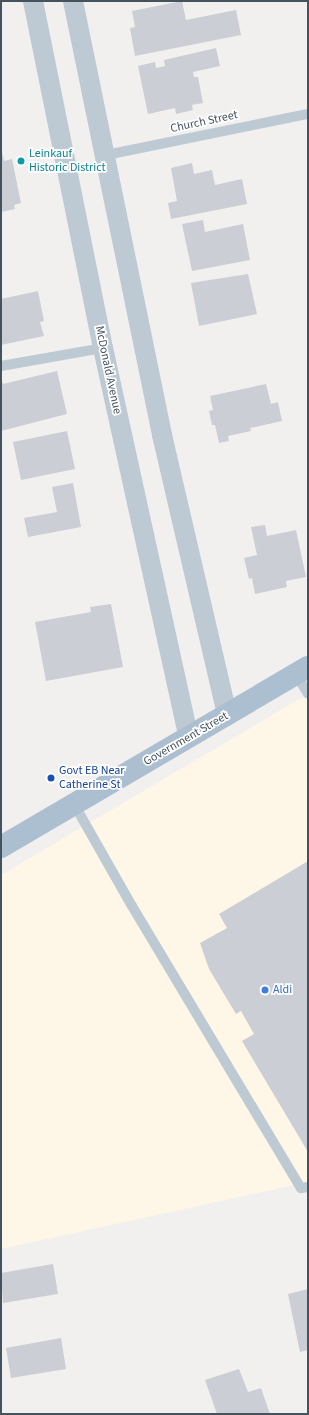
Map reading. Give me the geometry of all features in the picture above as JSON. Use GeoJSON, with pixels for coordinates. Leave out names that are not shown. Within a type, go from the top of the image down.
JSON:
{"type":"FeatureCollection","features":[{"type":"Feature","properties":{"kind":"main road","name":"Government Street"},"geometry":{"type":"LineString","coordinates":[[1,847],[189,738],[302,670]]}},
{"type":"Feature","properties":{"kind":"street","name":"McDonald Avenue"},"geometry":{"type":"LineString","coordinates":[[33,1],[103,348],[189,738]]}},
{"type":"Feature","properties":{"kind":"street"},"geometry":{"type":"LineString","coordinates":[[73,1],[106,155],[162,435],[226,715]]}},
{"type":"Feature","properties":{"kind":"lane","name":"Church Street"},"geometry":{"type":"LineString","coordinates":[[106,155],[308,114]]}},
{"type":"Feature","properties":{"kind":"lane"},"geometry":{"type":"LineString","coordinates":[[1,366],[103,348]]}},
{"type":"Feature","properties":{"kind":"lane"},"geometry":{"type":"LineString","coordinates":[[302,670],[308,694]]}},
{"type":"Feature","properties":{"kind":"lane"},"geometry":{"type":"LineString","coordinates":[[74,804],[301,1188],[308,1187]]}},
{"type":"Feature","properties":{"kind":"shaded area"},"geometry":{"type":"Polygon","coordinates":[[[308,694],[308,1182],[1,1249],[1,875],[308,694]]]}},
{"type":"Feature","properties":{"kind":"building"},"geometry":{"type":"Polygon","coordinates":[[[182,1],[186,20],[236,10],[241,35],[135,56],[130,28],[135,27],[132,11],[182,1]]]}},
{"type":"Feature","properties":{"kind":"building"},"geometry":{"type":"Polygon","coordinates":[[[216,48],[220,66],[193,72],[194,77],[198,77],[203,103],[192,105],[193,110],[176,114],[175,108],[148,114],[138,66],[155,62],[156,68],[165,66],[164,60],[216,48]]]}},
{"type":"Feature","properties":{"kind":"building"},"geometry":{"type":"Polygon","coordinates":[[[2,152],[4,161],[12,159],[21,203],[14,205],[15,209],[1,212],[2,152]]]}},
{"type":"Feature","properties":{"kind":"building"},"geometry":{"type":"Polygon","coordinates":[[[192,163],[194,174],[212,170],[215,185],[242,179],[247,204],[171,219],[168,203],[177,201],[171,168],[192,163]]]}},
{"type":"Feature","properties":{"kind":"building"},"geometry":{"type":"Polygon","coordinates":[[[203,220],[205,232],[243,224],[250,260],[192,271],[182,224],[203,220]]]}},
{"type":"Feature","properties":{"kind":"building"},"geometry":{"type":"Polygon","coordinates":[[[248,274],[257,314],[199,326],[191,283],[248,274]]]}},
{"type":"Feature","properties":{"kind":"building"},"geometry":{"type":"Polygon","coordinates":[[[38,291],[44,321],[40,322],[44,336],[1,345],[1,299],[38,291]]]}},
{"type":"Feature","properties":{"kind":"building"},"geometry":{"type":"Polygon","coordinates":[[[57,371],[67,414],[1,431],[1,379],[3,384],[57,371]]]}},
{"type":"Feature","properties":{"kind":"building"},"geometry":{"type":"Polygon","coordinates":[[[266,384],[271,404],[278,402],[282,421],[250,428],[251,431],[228,436],[229,441],[219,443],[215,425],[212,425],[209,411],[213,410],[210,396],[266,384]]]}},
{"type":"Feature","properties":{"kind":"building"},"geometry":{"type":"Polygon","coordinates":[[[67,431],[75,469],[21,480],[13,442],[67,431]]]}},
{"type":"Feature","properties":{"kind":"building"},"geometry":{"type":"Polygon","coordinates":[[[73,483],[81,527],[28,537],[24,518],[57,512],[52,487],[73,483]]]}},
{"type":"Feature","properties":{"kind":"building"},"geometry":{"type":"Polygon","coordinates":[[[265,525],[267,536],[296,530],[306,577],[286,581],[287,587],[255,594],[252,578],[249,579],[244,558],[257,555],[251,527],[265,525]]]}},
{"type":"Feature","properties":{"kind":"building"},"geometry":{"type":"Polygon","coordinates":[[[111,604],[123,667],[46,681],[35,622],[91,612],[90,607],[111,604]]]}},
{"type":"Feature","properties":{"kind":"building","name":"Aldi"},"geometry":{"type":"Polygon","coordinates":[[[308,861],[308,1152],[242,1041],[254,1034],[241,1011],[236,1014],[209,969],[200,943],[227,928],[219,914],[308,861]]]}},
{"type":"Feature","properties":{"kind":"building"},"geometry":{"type":"Polygon","coordinates":[[[53,1264],[58,1294],[3,1303],[1,1273],[53,1264]]]}},
{"type":"Feature","properties":{"kind":"building"},"geometry":{"type":"Polygon","coordinates":[[[308,1289],[308,1350],[300,1352],[288,1294],[308,1289]]]}},
{"type":"Feature","properties":{"kind":"building"},"geometry":{"type":"Polygon","coordinates":[[[61,1338],[66,1369],[11,1378],[6,1348],[61,1338]]]}},
{"type":"Feature","properties":{"kind":"building"},"geometry":{"type":"Polygon","coordinates":[[[239,1369],[248,1392],[261,1388],[270,1414],[217,1414],[205,1380],[239,1369]]]}},
{"type":"Feature","properties":{"kind":"place","name":"Leinkauf Historic District"},"geometry":{"type":"Point","coordinates":[21,161]}},
{"type":"Feature","properties":{"kind":"place","name":"Govt EB Near Catherine St"},"geometry":{"type":"Point","coordinates":[51,778]}},
{"type":"Feature","properties":{"kind":"place","name":"Aldi"},"geometry":{"type":"Point","coordinates":[265,990]}}]}
